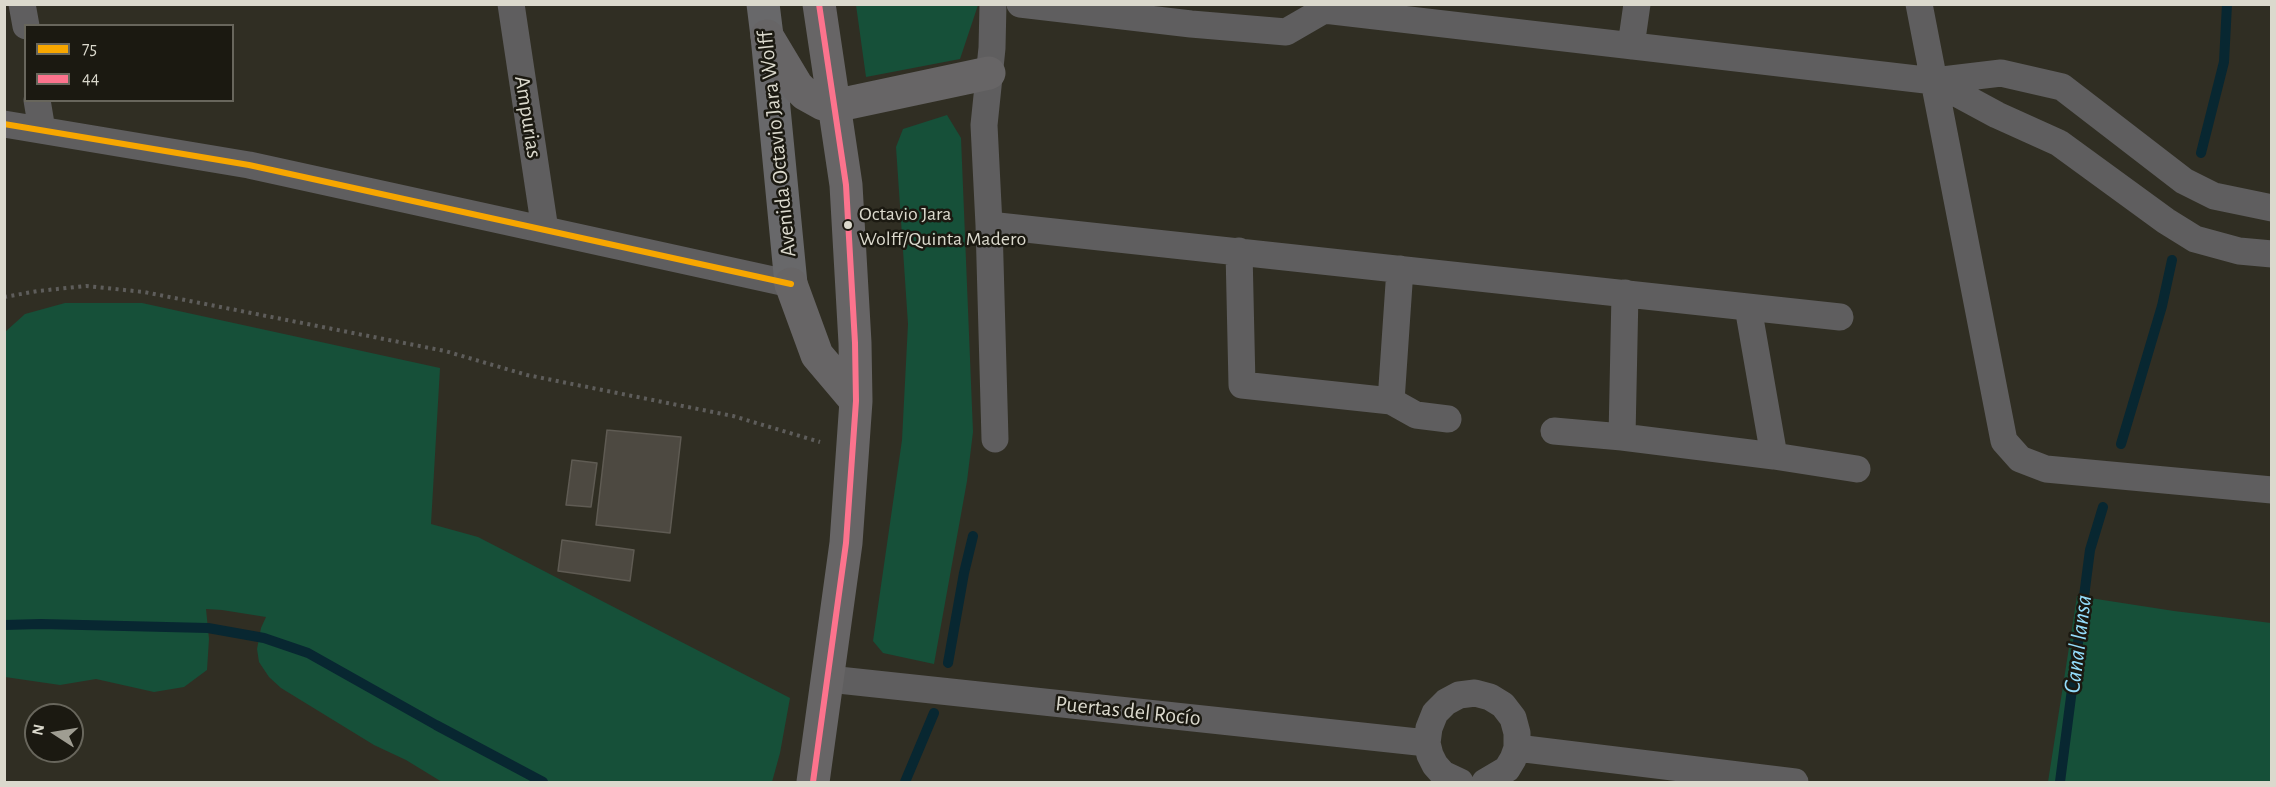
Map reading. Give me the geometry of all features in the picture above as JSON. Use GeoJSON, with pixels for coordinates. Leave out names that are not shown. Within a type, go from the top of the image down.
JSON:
{"type":"FeatureCollection","features":[{"type":"Feature","properties":{"kind":"main road"},"geometry":{"type":"LineString","coordinates":[[813,783],[846,543],[856,401],[846,184],[819,4]]}},
{"type":"Feature","properties":{"kind":"main road"},"geometry":{"type":"LineString","coordinates":[[765,20],[790,75],[805,94],[823,104],[834,106],[989,73]]}},
{"type":"Feature","properties":{"kind":"main road"},"geometry":{"type":"LineString","coordinates":[[791,284],[817,355],[856,401]]}},
{"type":"Feature","properties":{"kind":"street"},"geometry":{"type":"LineString","coordinates":[[22,4],[26,24]]}},
{"type":"Feature","properties":{"kind":"street","name":"Ampurias"},"geometry":{"type":"LineString","coordinates":[[511,4],[545,230]]}},
{"type":"Feature","properties":{"kind":"street"},"geometry":{"type":"LineString","coordinates":[[993,4],[984,125],[995,440]]}},
{"type":"Feature","properties":{"kind":"street"},"geometry":{"type":"LineString","coordinates":[[1020,4],[1192,14],[1286,32],[1321,6],[1631,46],[1934,81],[2001,73],[2062,87],[2184,180],[2214,196],[2271,208]]}},
{"type":"Feature","properties":{"kind":"street"},"geometry":{"type":"LineString","coordinates":[[1631,46],[1637,4]]}},
{"type":"Feature","properties":{"kind":"street"},"geometry":{"type":"LineString","coordinates":[[1919,4],[2004,441],[2020,459],[2046,469],[2271,490]]}},
{"type":"Feature","properties":{"kind":"street","name":"Avenida Octavio Jara Wolff"},"geometry":{"type":"LineString","coordinates":[[765,20],[791,284]]}},
{"type":"Feature","properties":{"kind":"street"},"geometry":{"type":"LineString","coordinates":[[1934,81],[1997,115],[2059,143],[2166,221],[2195,239],[2239,250],[2271,254]]}},
{"type":"Feature","properties":{"kind":"street"},"geometry":{"type":"LineString","coordinates":[[37,102],[42,130]]}},
{"type":"Feature","properties":{"kind":"street"},"geometry":{"type":"LineString","coordinates":[[4,124],[249,165],[791,284]]}},
{"type":"Feature","properties":{"kind":"street"},"geometry":{"type":"LineString","coordinates":[[989,225],[1840,317]]}},
{"type":"Feature","properties":{"kind":"street"},"geometry":{"type":"LineString","coordinates":[[1239,252],[1242,386],[1391,401],[1416,415],[1448,418]]}},
{"type":"Feature","properties":{"kind":"street"},"geometry":{"type":"LineString","coordinates":[[1391,401],[1400,269]]}},
{"type":"Feature","properties":{"kind":"street"},"geometry":{"type":"LineString","coordinates":[[1622,437],[1625,293]]}},
{"type":"Feature","properties":{"kind":"street"},"geometry":{"type":"LineString","coordinates":[[1748,307],[1774,456]]}},
{"type":"Feature","properties":{"kind":"street"},"geometry":{"type":"LineString","coordinates":[[1554,431],[1774,456],[1857,469]]}},
{"type":"Feature","properties":{"kind":"street","name":"Puertas del Rocío"},"geometry":{"type":"LineString","coordinates":[[829,679],[1427,743]]}},
{"type":"Feature","properties":{"kind":"street"},"geometry":{"type":"LineString","coordinates":[[1460,783],[1443,774],[1435,765],[1427,743],[1429,728],[1435,714],[1446,702],[1459,695],[1475,693],[1490,697],[1503,705],[1513,718],[1517,732],[1517,748],[1507,769],[1485,783]]}},
{"type":"Feature","properties":{"kind":"street"},"geometry":{"type":"LineString","coordinates":[[1517,748],[1795,783]]}},
{"type":"Feature","properties":{"kind":"path"},"geometry":{"type":"LineString","coordinates":[[4,297],[86,286],[144,292],[445,351],[527,375],[733,416],[853,451]]}},
{"type":"Feature","properties":{"kind":"green space"},"geometry":{"type":"Polygon","coordinates":[[[856,4],[978,5],[960,59],[866,77],[856,4]]]}},
{"type":"Feature","properties":{"kind":"green space"},"geometry":{"type":"Polygon","coordinates":[[[947,115],[961,138],[973,432],[967,481],[934,664],[883,653],[873,641],[902,440],[908,324],[896,147],[903,129],[947,115]]]}},
{"type":"Feature","properties":{"kind":"green space"},"geometry":{"type":"Polygon","coordinates":[[[65,303],[142,303],[440,368],[431,524],[478,537],[790,698],[772,782],[442,782],[406,760],[374,745],[281,688],[269,677],[259,662],[257,649],[261,628],[266,617],[222,610],[206,609],[209,639],[207,670],[184,687],[154,692],[96,679],[60,685],[5,677],[5,332],[25,314],[65,303]]]}},
{"type":"Feature","properties":{"kind":"green space"},"geometry":{"type":"Polygon","coordinates":[[[2077,596],[2271,623],[2271,782],[2048,782],[2077,596]]]}},
{"type":"Feature","properties":{"kind":"building"},"geometry":{"type":"Polygon","coordinates":[[[607,430],[681,437],[670,533],[596,525],[607,430]]]}},
{"type":"Feature","properties":{"kind":"building"},"geometry":{"type":"Polygon","coordinates":[[[572,460],[597,463],[591,507],[566,505],[572,460]]]}},
{"type":"Feature","properties":{"kind":"building"},"geometry":{"type":"Polygon","coordinates":[[[562,540],[634,550],[630,581],[558,571],[562,540]]]}},
{"type":"Feature","properties":{"kind":"waterway","name":"Canal Iansa"},"geometry":{"type":"LineString","coordinates":[[2201,153],[2224,62],[2227,4]]}},
{"type":"Feature","properties":{"kind":"waterway","name":"Canal Iansa"},"geometry":{"type":"LineString","coordinates":[[2121,444],[2162,306],[2172,260]]}},
{"type":"Feature","properties":{"kind":"waterway","name":"Canal Iansa"},"geometry":{"type":"LineString","coordinates":[[2060,782],[2090,550],[2103,507]]}},
{"type":"Feature","properties":{"kind":"waterway"},"geometry":{"type":"LineString","coordinates":[[948,663],[973,536]]}},
{"type":"Feature","properties":{"kind":"waterway"},"geometry":{"type":"LineString","coordinates":[[4,625],[208,628],[264,638],[308,653],[543,782]]}},
{"type":"Feature","properties":{"kind":"waterway"},"geometry":{"type":"LineString","coordinates":[[905,782],[934,713]]}},
{"type":"Feature","properties":{"kind":"transit line","name":"44"},"geometry":{"type":"LineString","coordinates":[[813,782],[846,543],[856,401],[846,185],[819,4]]}},
{"type":"Feature","properties":{"kind":"transit line","name":"75"},"geometry":{"type":"LineString","coordinates":[[4,124],[249,165],[791,284]]}},
{"type":"Feature","properties":{"kind":"place","name":"Octavio Jara Wolff/Quinta Madero"},"geometry":{"type":"Point","coordinates":[848,225]}}]}
